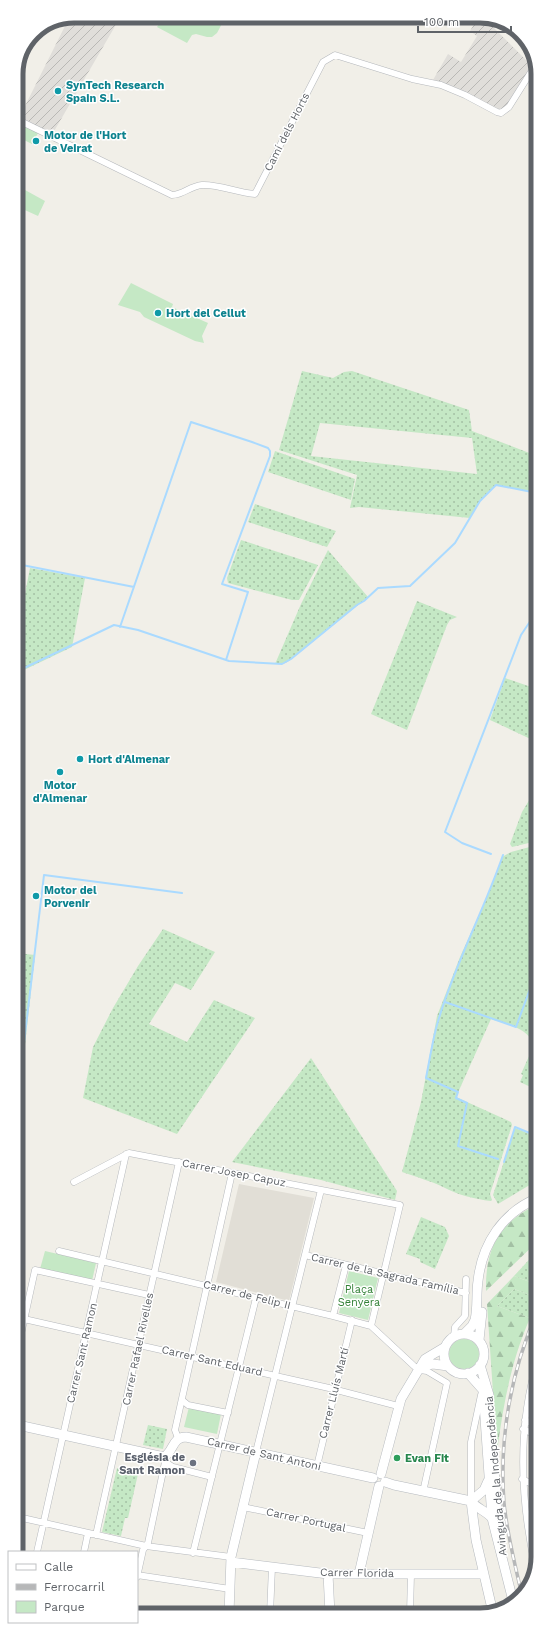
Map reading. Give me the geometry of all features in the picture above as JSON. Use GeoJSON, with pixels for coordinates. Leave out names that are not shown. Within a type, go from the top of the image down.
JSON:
{"type":"FeatureCollection","features":[{"type":"Feature","properties":{"kind":"street","name":"Camí dels Horts"},"geometry":{"type":"LineString","coordinates":[[23,122],[172,195],[180,195],[187,190],[201,185],[215,186],[247,194],[255,194],[323,62],[330,57],[335,55],[412,79],[442,86],[501,113],[509,108],[531,72]]}},
{"type":"Feature","properties":{"kind":"street","name":"Carrer Josep Capuz"},"geometry":{"type":"LineString","coordinates":[[126,1154],[129,1152],[400,1205],[384,1274]]}},
{"type":"Feature","properties":{"kind":"street"},"geometry":{"type":"LineString","coordinates":[[74,1182],[126,1154]]}},
{"type":"Feature","properties":{"kind":"street","name":"Carrer Sant Ramon"},"geometry":{"type":"LineString","coordinates":[[37,1551],[126,1154]]}},
{"type":"Feature","properties":{"kind":"street","name":"Carrer Rafael Rivelles"},"geometry":{"type":"LineString","coordinates":[[96,1535],[179,1162]]}},
{"type":"Feature","properties":{"kind":"street"},"geometry":{"type":"LineString","coordinates":[[138,1572],[143,1550],[148,1544],[165,1460],[174,1442],[178,1438],[175,1430],[232,1173]]}},
{"type":"Feature","properties":{"kind":"street"},"geometry":{"type":"LineString","coordinates":[[229,1608],[231,1560],[256,1452],[321,1190]]}},
{"type":"Feature","properties":{"kind":"street"},"geometry":{"type":"LineString","coordinates":[[464,1334],[472,1326],[475,1320],[478,1276],[490,1240],[500,1226],[514,1211],[531,1202]]}},
{"type":"Feature","properties":{"kind":"street","name":"Carrer de Felip II"},"geometry":{"type":"LineString","coordinates":[[59,1251],[352,1320],[371,1326],[420,1368]]}},
{"type":"Feature","properties":{"kind":"street","name":"Carrer de la Sagrada Família"},"geometry":{"type":"LineString","coordinates":[[305,1255],[466,1293]]}},
{"type":"Feature","properties":{"kind":"street"},"geometry":{"type":"LineString","coordinates":[[333,1316],[346,1265]]}},
{"type":"Feature","properties":{"kind":"street"},"geometry":{"type":"LineString","coordinates":[[420,1368],[433,1364],[448,1366],[457,1372],[468,1373],[477,1369],[480,1365],[484,1356],[479,1340],[482,1308],[482,1266]]}},
{"type":"Feature","properties":{"kind":"street"},"geometry":{"type":"LineString","coordinates":[[23,1324],[35,1270],[149,1295]]}},
{"type":"Feature","properties":{"kind":"street"},"geometry":{"type":"LineString","coordinates":[[371,1326],[384,1274]]}},
{"type":"Feature","properties":{"kind":"street"},"geometry":{"type":"LineString","coordinates":[[454,1336],[455,1327],[465,1316],[466,1279]]}},
{"type":"Feature","properties":{"kind":"street"},"geometry":{"type":"LineString","coordinates":[[194,1553],[256,1298]]}},
{"type":"Feature","properties":{"kind":"street","name":"Carrer Sant Eduard"},"geometry":{"type":"LineString","coordinates":[[24,1319],[275,1375],[398,1406]]}},
{"type":"Feature","properties":{"kind":"street","name":"Carrer Lluís Martí"},"geometry":{"type":"LineString","coordinates":[[317,1466],[352,1320]]}},
{"type":"Feature","properties":{"kind":"street"},"geometry":{"type":"LineString","coordinates":[[448,1366],[444,1354],[445,1347],[454,1336],[464,1334],[470,1335],[479,1340]]}},
{"type":"Feature","properties":{"kind":"street"},"geometry":{"type":"LineString","coordinates":[[358,1574],[379,1480],[398,1406],[425,1359],[445,1347]]}},
{"type":"Feature","properties":{"kind":"street","name":"Avinguda de la Independència"},"geometry":{"type":"LineString","coordinates":[[480,1365],[489,1393],[498,1518],[504,1563]]}},
{"type":"Feature","properties":{"kind":"street"},"geometry":{"type":"LineString","coordinates":[[420,1368],[447,1382],[423,1492]]}},
{"type":"Feature","properties":{"kind":"street","name":"Avinguda de la Independència"},"geometry":{"type":"LineString","coordinates":[[468,1373],[483,1390],[488,1480],[492,1518],[512,1596]]}},
{"type":"Feature","properties":{"kind":"street","name":"Avinguda de la Independència"},"geometry":{"type":"LineString","coordinates":[[483,1390],[471,1442],[471,1501],[476,1540],[492,1606]]}},
{"type":"Feature","properties":{"kind":"street"},"geometry":{"type":"LineString","coordinates":[[531,1394],[524,1429],[522,1479],[531,1543]]}},
{"type":"Feature","properties":{"kind":"street"},"geometry":{"type":"LineString","coordinates":[[182,1400],[188,1405],[228,1413]]}},
{"type":"Feature","properties":{"kind":"street"},"geometry":{"type":"LineString","coordinates":[[525,1420],[531,1423]]}},
{"type":"Feature","properties":{"kind":"street"},"geometry":{"type":"LineString","coordinates":[[23,1426],[116,1447],[165,1460],[173,1467],[212,1477]]}},
{"type":"Feature","properties":{"kind":"street"},"geometry":{"type":"LineString","coordinates":[[524,1429],[531,1432]]}},
{"type":"Feature","properties":{"kind":"street","name":"Carrer de Sant Antoni"},"geometry":{"type":"LineString","coordinates":[[178,1438],[186,1437],[220,1444],[379,1480],[394,1486],[471,1501]]}},
{"type":"Feature","properties":{"kind":"street"},"geometry":{"type":"LineString","coordinates":[[522,1479],[531,1484]]}},
{"type":"Feature","properties":{"kind":"street"},"geometry":{"type":"LineString","coordinates":[[488,1480],[484,1490],[471,1501],[474,1505],[483,1510],[492,1518]]}},
{"type":"Feature","properties":{"kind":"street","name":"Carrer Portugal"},"geometry":{"type":"LineString","coordinates":[[243,1507],[368,1533]]}},
{"type":"Feature","properties":{"kind":"street"},"geometry":{"type":"LineString","coordinates":[[23,1518],[146,1546],[231,1560]]}},
{"type":"Feature","properties":{"kind":"street"},"geometry":{"type":"LineString","coordinates":[[84,1551],[88,1533]]}},
{"type":"Feature","properties":{"kind":"street","name":"Carrer Florida"},"geometry":{"type":"LineString","coordinates":[[231,1560],[328,1574],[484,1574]]}},
{"type":"Feature","properties":{"kind":"street"},"geometry":{"type":"LineString","coordinates":[[270,1608],[272,1567]]}},
{"type":"Feature","properties":{"kind":"street"},"geometry":{"type":"LineString","coordinates":[[328,1574],[330,1608]]}},
{"type":"Feature","properties":{"kind":"street"},"geometry":{"type":"LineString","coordinates":[[410,1608],[411,1574]]}},
{"type":"Feature","properties":{"kind":"street"},"geometry":{"type":"LineString","coordinates":[[138,1576],[230,1589]]}},
{"type":"Feature","properties":{"kind":"shaded area"},"geometry":{"type":"Polygon","coordinates":[[[117,23],[53,133],[23,120],[23,110],[66,24],[117,23]]]}},
{"type":"Feature","properties":{"kind":"shaded area"},"geometry":{"type":"Polygon","coordinates":[[[475,23],[490,24],[530,64],[531,68],[506,109],[502,110],[490,106],[455,87],[433,80],[448,54],[461,62],[477,36],[470,31],[475,23]]]}},
{"type":"Feature","properties":{"kind":"shaded area"},"geometry":{"type":"Polygon","coordinates":[[[239,1184],[314,1198],[289,1301],[216,1282],[239,1184]]]}},
{"type":"Feature","properties":{"kind":"green space"},"geometry":{"type":"Polygon","coordinates":[[[160,23],[222,23],[217,33],[212,37],[196,34],[192,35],[187,43],[157,27],[160,23]]]}},
{"type":"Feature","properties":{"kind":"green space"},"geometry":{"type":"Polygon","coordinates":[[[23,125],[38,133],[32,144],[23,140],[23,125]]]}},
{"type":"Feature","properties":{"kind":"green space"},"geometry":{"type":"Polygon","coordinates":[[[23,189],[45,201],[38,216],[23,209],[23,189]]]}},
{"type":"Feature","properties":{"kind":"green space"},"geometry":{"type":"Polygon","coordinates":[[[131,283],[173,304],[172,307],[208,323],[202,336],[204,343],[195,341],[144,317],[140,312],[118,305],[131,283]]]}},
{"type":"Feature","properties":{"kind":"green space"},"geometry":{"type":"Polygon","coordinates":[[[302,371],[333,378],[344,372],[352,371],[469,410],[472,431],[531,454],[531,492],[496,485],[481,500],[470,518],[359,507],[350,508],[357,475],[279,450],[302,371]],[[320,423],[311,456],[477,474],[472,438],[320,423]]]}},
{"type":"Feature","properties":{"kind":"green space"},"geometry":{"type":"Polygon","coordinates":[[[275,451],[355,479],[351,500],[268,472],[275,451]]]}},
{"type":"Feature","properties":{"kind":"green space"},"geometry":{"type":"Polygon","coordinates":[[[255,504],[336,531],[327,547],[248,522],[255,504]]]}},
{"type":"Feature","properties":{"kind":"green space"},"geometry":{"type":"Polygon","coordinates":[[[241,540],[318,565],[299,600],[292,600],[228,583],[227,578],[241,540]]]}},
{"type":"Feature","properties":{"kind":"green space"},"geometry":{"type":"Polygon","coordinates":[[[328,550],[368,597],[289,661],[283,664],[275,664],[301,604],[328,550]]]}},
{"type":"Feature","properties":{"kind":"green space"},"geometry":{"type":"Polygon","coordinates":[[[30,568],[85,578],[72,647],[24,670],[23,604],[30,568]]]}},
{"type":"Feature","properties":{"kind":"green space"},"geometry":{"type":"Polygon","coordinates":[[[417,601],[457,617],[450,620],[447,625],[407,730],[371,714],[417,601]]]}},
{"type":"Feature","properties":{"kind":"green space"},"geometry":{"type":"Polygon","coordinates":[[[505,678],[531,687],[531,739],[490,720],[505,678]]]}},
{"type":"Feature","properties":{"kind":"green space"},"geometry":{"type":"Polygon","coordinates":[[[531,797],[531,842],[512,847],[510,844],[522,812],[531,797]]]}},
{"type":"Feature","properties":{"kind":"green space"},"geometry":{"type":"Polygon","coordinates":[[[531,847],[531,1039],[527,1034],[510,1025],[491,1019],[456,1097],[511,1122],[512,1125],[490,1194],[491,1201],[472,1198],[402,1172],[421,1102],[437,1016],[460,957],[491,888],[502,857],[511,852],[531,847]]]}},
{"type":"Feature","properties":{"kind":"green space"},"geometry":{"type":"Polygon","coordinates":[[[163,929],[215,952],[191,990],[175,983],[149,1024],[187,1042],[214,1000],[255,1018],[177,1134],[83,1098],[93,1047],[113,1008],[138,966],[163,929]]]}},
{"type":"Feature","properties":{"kind":"green space"},"geometry":{"type":"Polygon","coordinates":[[[23,954],[35,955],[23,1063],[23,954]]]}},
{"type":"Feature","properties":{"kind":"green space"},"geometry":{"type":"Polygon","coordinates":[[[531,1052],[531,1087],[520,1082],[523,1075],[521,1074],[531,1052]]]}},
{"type":"Feature","properties":{"kind":"green space"},"geometry":{"type":"Polygon","coordinates":[[[311,1058],[397,1191],[395,1200],[321,1180],[232,1162],[311,1058]]]}},
{"type":"Feature","properties":{"kind":"green space"},"geometry":{"type":"Polygon","coordinates":[[[515,1128],[531,1135],[531,1184],[498,1204],[493,1195],[515,1128]]]}},
{"type":"Feature","properties":{"kind":"green space"},"geometry":{"type":"Polygon","coordinates":[[[531,1208],[531,1248],[486,1291],[488,1262],[497,1238],[513,1220],[531,1208]]]}},
{"type":"Feature","properties":{"kind":"green space"},"geometry":{"type":"Polygon","coordinates":[[[421,1217],[445,1227],[449,1236],[435,1269],[420,1262],[420,1259],[406,1254],[421,1217]]]}},
{"type":"Feature","properties":{"kind":"green space"},"geometry":{"type":"Polygon","coordinates":[[[45,1251],[96,1263],[92,1281],[40,1269],[45,1251]]]}},
{"type":"Feature","properties":{"kind":"green space"},"geometry":{"type":"Polygon","coordinates":[[[531,1258],[531,1282],[514,1276],[531,1258]]]}},
{"type":"Feature","properties":{"kind":"green space","name":"Plaça Senyera"},"geometry":{"type":"Polygon","coordinates":[[[349,1271],[378,1278],[368,1320],[339,1313],[349,1271]]]}},
{"type":"Feature","properties":{"kind":"green space"},"geometry":{"type":"Polygon","coordinates":[[[514,1276],[531,1282],[531,1295],[514,1289],[497,1306],[530,1318],[523,1334],[513,1367],[502,1418],[497,1452],[487,1304],[514,1276]]]}},
{"type":"Feature","properties":{"kind":"green space"},"geometry":{"type":"Polygon","coordinates":[[[514,1289],[531,1295],[530,1318],[497,1306],[514,1289]]]}},
{"type":"Feature","properties":{"kind":"green space"},"geometry":{"type":"Polygon","coordinates":[[[464,1339],[470,1340],[478,1348],[478,1360],[470,1368],[464,1369],[458,1368],[450,1360],[449,1354],[450,1348],[458,1340],[464,1339]]]}},
{"type":"Feature","properties":{"kind":"green space"},"geometry":{"type":"Polygon","coordinates":[[[189,1407],[221,1414],[217,1434],[184,1427],[189,1407]]]}},
{"type":"Feature","properties":{"kind":"green space"},"geometry":{"type":"Polygon","coordinates":[[[148,1425],[167,1429],[163,1449],[143,1445],[148,1425]]]}},
{"type":"Feature","properties":{"kind":"green space"},"geometry":{"type":"Polygon","coordinates":[[[117,1468],[138,1474],[128,1518],[125,1518],[121,1536],[102,1532],[117,1468]]]}},
{"type":"Feature","properties":{"kind":"waterway"},"geometry":{"type":"LineString","coordinates":[[120,627],[191,422],[252,442],[268,448],[270,451],[270,456],[222,584],[248,592],[226,660]]}},
{"type":"Feature","properties":{"kind":"waterway"},"geometry":{"type":"LineString","coordinates":[[23,669],[114,625],[138,630],[229,661],[282,664],[291,659],[357,605],[364,601],[378,588],[410,586],[455,543],[480,501],[496,485],[531,492]]}},
{"type":"Feature","properties":{"kind":"waterway"},"geometry":{"type":"LineString","coordinates":[[23,565],[134,587]]}},
{"type":"Feature","properties":{"kind":"waterway"},"geometry":{"type":"LineString","coordinates":[[491,854],[462,843],[445,832],[521,635],[531,620]]}},
{"type":"Feature","properties":{"kind":"waterway"},"geometry":{"type":"LineString","coordinates":[[498,1159],[458,1146],[467,1103],[456,1098],[458,1092],[426,1078],[435,1033],[446,997],[503,855]]}},
{"type":"Feature","properties":{"kind":"waterway"},"geometry":{"type":"LineString","coordinates":[[23,1051],[44,875],[182,893]]}},
{"type":"Feature","properties":{"kind":"waterway"},"geometry":{"type":"LineString","coordinates":[[445,1002],[516,1027],[531,986]]}},
{"type":"Feature","properties":{"kind":"waterway"},"geometry":{"type":"LineString","coordinates":[[504,1162],[515,1127],[531,1134]]}},
{"type":"Feature","properties":{"kind":"railway"},"geometry":{"type":"LineString","coordinates":[[521,1588],[505,1515],[503,1453],[505,1429],[514,1380],[531,1328]]}},
{"type":"Feature","properties":{"kind":"place","name":"SynTech Research Spain S.L."},"geometry":{"type":"Point","coordinates":[58,91]}},
{"type":"Feature","properties":{"kind":"place","name":"Motor de l'Hort de Veirat"},"geometry":{"type":"Point","coordinates":[36,141]}},
{"type":"Feature","properties":{"kind":"place","name":"Hort del Cellut"},"geometry":{"type":"Point","coordinates":[158,313]}},
{"type":"Feature","properties":{"kind":"place","name":"Hort d'Almenar"},"geometry":{"type":"Point","coordinates":[80,759]}},
{"type":"Feature","properties":{"kind":"place","name":"Motor d'Almenar"},"geometry":{"type":"Point","coordinates":[60,772]}},
{"type":"Feature","properties":{"kind":"place","name":"Motor del Porvenir"},"geometry":{"type":"Point","coordinates":[36,896]}},
{"type":"Feature","properties":{"kind":"place","name":"Evan Fit"},"geometry":{"type":"Point","coordinates":[397,1458]}},
{"type":"Feature","properties":{"kind":"place","name":"Església de Sant Ramon"},"geometry":{"type":"Point","coordinates":[193,1463]}}]}
